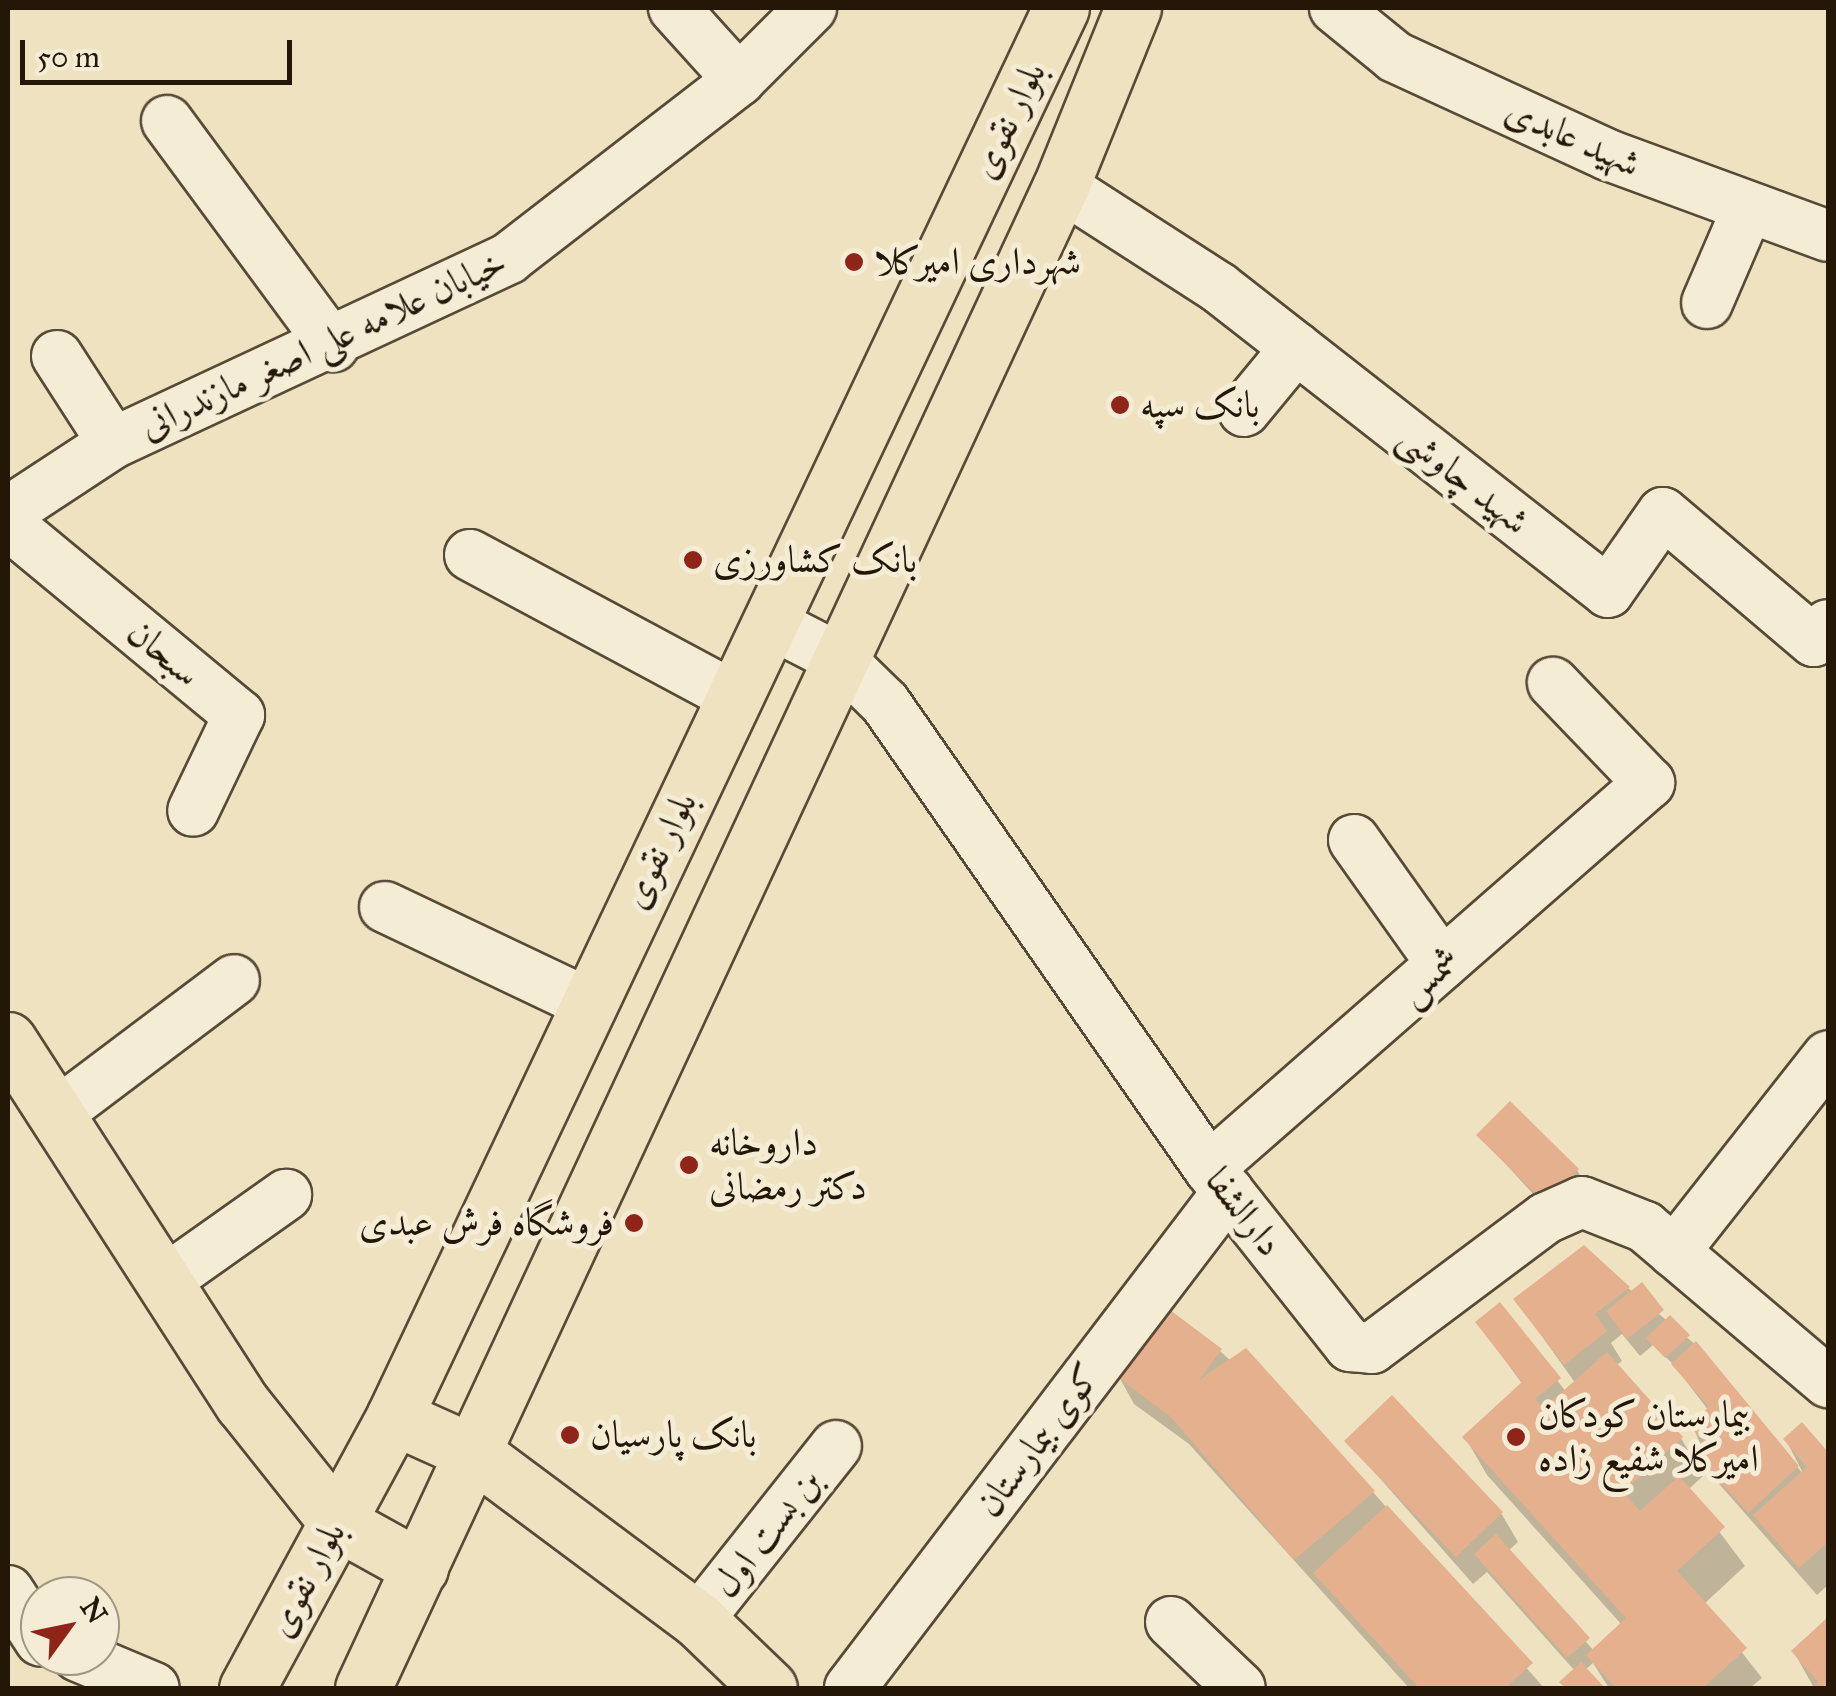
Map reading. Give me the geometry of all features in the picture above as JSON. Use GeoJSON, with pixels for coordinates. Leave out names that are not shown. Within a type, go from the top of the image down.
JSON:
{"type":"FeatureCollection","features":[{"type":"Feature","properties":{"kind":"main road","name":"بلوار نقوی"},"geometry":{"type":"LineString","coordinates":[[247,1688],[394,1416],[586,1002],[772,624],[1061,8]]}},
{"type":"Feature","properties":{"kind":"main road","name":"بلوار نقوی"},"geometry":{"type":"LineString","coordinates":[[363,1688],[1060,186],[1133,8]]}},
{"type":"Feature","properties":{"kind":"main road"},"geometry":{"type":"LineString","coordinates":[[8,1040],[242,1404],[336,1522],[420,1568]]}},
{"type":"Feature","properties":{"kind":"main road"},"geometry":{"type":"LineString","coordinates":[[394,1416],[474,1454],[698,1620],[768,1688]]}},
{"type":"Feature","properties":{"kind":"street"},"geometry":{"type":"LineString","coordinates":[[674,8],[739,80]]}},
{"type":"Feature","properties":{"kind":"street","name":"خیابان علامه علی اصغر مازندرانی"},"geometry":{"type":"LineString","coordinates":[[8,512],[114,443],[333,346],[509,258],[739,80],[811,8]]}},
{"type":"Feature","properties":{"kind":"street","name":"شهید عابدی"},"geometry":{"type":"LineString","coordinates":[[1335,8],[1395,57],[1748,208],[1828,236]]}},
{"type":"Feature","properties":{"kind":"street"},"geometry":{"type":"LineString","coordinates":[[167,122],[333,346]]}},
{"type":"Feature","properties":{"kind":"street","name":"شهید چاوشی"},"geometry":{"type":"LineString","coordinates":[[1060,186],[1296,348],[1608,592],[1662,512],[1814,642],[1828,625]]}},
{"type":"Feature","properties":{"kind":"street"},"geometry":{"type":"LineString","coordinates":[[1707,304],[1748,208]]}},
{"type":"Feature","properties":{"kind":"street"},"geometry":{"type":"LineString","coordinates":[[1244,412],[1296,348]]}},
{"type":"Feature","properties":{"kind":"street"},"geometry":{"type":"LineString","coordinates":[[57,356],[114,443]]}},
{"type":"Feature","properties":{"kind":"street","name":"سبحان"},"geometry":{"type":"LineString","coordinates":[[8,524],[239,715],[193,810]]}},
{"type":"Feature","properties":{"kind":"street"},"geometry":{"type":"LineString","coordinates":[[470,555],[735,697]]}},
{"type":"Feature","properties":{"kind":"street","name":"دارالشفا"},"geometry":{"type":"LineString","coordinates":[[772,624],[840,659],[885,703],[1218,1180],[1360,1352],[1546,1218],[1582,1202],[1606,1205],[1674,1252],[1828,1382]]}},
{"type":"Feature","properties":{"kind":"street","name":"شمس"},"geometry":{"type":"LineString","coordinates":[[1218,1180],[1442,964],[1649,783],[1553,683]]}},
{"type":"Feature","properties":{"kind":"street"},"geometry":{"type":"LineString","coordinates":[[1354,840],[1442,964]]}},
{"type":"Feature","properties":{"kind":"street"},"geometry":{"type":"LineString","coordinates":[[385,907],[586,1002]]}},
{"type":"Feature","properties":{"kind":"street"},"geometry":{"type":"LineString","coordinates":[[54,1115],[234,980]]}},
{"type":"Feature","properties":{"kind":"street"},"geometry":{"type":"LineString","coordinates":[[1674,1252],[1828,1056]]}},
{"type":"Feature","properties":{"kind":"street","name":"کوی بیمارستان"},"geometry":{"type":"LineString","coordinates":[[850,1688],[1218,1180]]}},
{"type":"Feature","properties":{"kind":"street"},"geometry":{"type":"LineString","coordinates":[[163,1282],[286,1195]]}},
{"type":"Feature","properties":{"kind":"street","name":"بن بست اول"},"geometry":{"type":"LineString","coordinates":[[698,1620],[836,1446]]}},
{"type":"Feature","properties":{"kind":"street"},"geometry":{"type":"LineString","coordinates":[[1170,1622],[1240,1688]]}},
{"type":"Feature","properties":{"kind":"street"},"geometry":{"type":"LineString","coordinates":[[120,1674],[154,1688]]}},
{"type":"Feature","properties":{"kind":"building"},"geometry":{"type":"Polygon","coordinates":[[[1510,1101],[1579,1169],[1545,1203],[1476,1135],[1510,1101]]]}},
{"type":"Feature","properties":{"kind":"building"},"geometry":{"type":"Polygon","coordinates":[[[1584,1245],[1630,1287],[1595,1314],[1607,1331],[1564,1365],[1513,1299],[1584,1245]]]}},
{"type":"Feature","properties":{"kind":"building"},"geometry":{"type":"Polygon","coordinates":[[[1642,1282],[1664,1310],[1627,1339],[1606,1311],[1642,1282]]]}},
{"type":"Feature","properties":{"kind":"building"},"geometry":{"type":"Polygon","coordinates":[[[1500,1302],[1561,1378],[1535,1399],[1544,1408],[1607,1352],[1683,1437],[1623,1492],[1640,1511],[1679,1476],[1725,1527],[1677,1571],[1747,1648],[1703,1688],[1616,1688],[1586,1655],[1626,1618],[1462,1437],[1522,1382],[1475,1322],[1500,1302]]]}},
{"type":"Feature","properties":{"kind":"building"},"geometry":{"type":"Polygon","coordinates":[[[1166,1307],[1222,1349],[1199,1380],[1246,1348],[1375,1491],[1294,1560],[1171,1417],[1115,1375],[1166,1307]]]}},
{"type":"Feature","properties":{"kind":"building"},"geometry":{"type":"Polygon","coordinates":[[[1670,1315],[1690,1335],[1665,1358],[1646,1338],[1670,1315]]]}},
{"type":"Feature","properties":{"kind":"building"},"geometry":{"type":"Polygon","coordinates":[[[1696,1341],[1799,1466],[1748,1513],[1699,1458],[1710,1448],[1689,1425],[1709,1407],[1671,1364],[1696,1341]]]}},
{"type":"Feature","properties":{"kind":"building"},"geometry":{"type":"Polygon","coordinates":[[[1392,1395],[1503,1512],[1456,1557],[1344,1441],[1392,1395]]]}},
{"type":"Feature","properties":{"kind":"building"},"geometry":{"type":"Polygon","coordinates":[[[1802,1422],[1828,1452],[1828,1542],[1799,1568],[1753,1515],[1807,1467],[1783,1439],[1802,1422]]]}},
{"type":"Feature","properties":{"kind":"building"},"geometry":{"type":"Polygon","coordinates":[[[1387,1505],[1533,1663],[1505,1688],[1419,1688],[1313,1573],[1387,1505]]]}},
{"type":"Feature","properties":{"kind":"building"},"geometry":{"type":"Polygon","coordinates":[[[1496,1534],[1590,1638],[1567,1658],[1474,1554],[1496,1534]]]}},
{"type":"Feature","properties":{"kind":"building"},"geometry":{"type":"Polygon","coordinates":[[[1828,1617],[1828,1688],[1811,1688],[1818,1682],[1791,1651],[1828,1617]]]}},
{"type":"Feature","properties":{"kind":"building"},"geometry":{"type":"Polygon","coordinates":[[[1581,1662],[1605,1688],[1565,1688],[1559,1682],[1581,1662]]]}},
{"type":"Feature","properties":{"kind":"place","name":"شهرداری امیرکلا"},"geometry":{"type":"Point","coordinates":[854,262]}},
{"type":"Feature","properties":{"kind":"place","name":"بانک سپه"},"geometry":{"type":"Point","coordinates":[1120,405]}},
{"type":"Feature","properties":{"kind":"place","name":"بانک کشاورزی"},"geometry":{"type":"Point","coordinates":[693,560]}},
{"type":"Feature","properties":{"kind":"place","name":"داروخانه دکتر رمضانی"},"geometry":{"type":"Point","coordinates":[689,1165]}},
{"type":"Feature","properties":{"kind":"place","name":"فروشگاه فرش عبدی"},"geometry":{"type":"Point","coordinates":[634,1223]}},
{"type":"Feature","properties":{"kind":"place","name":"بانک پارسیان"},"geometry":{"type":"Point","coordinates":[570,1435]}},
{"type":"Feature","properties":{"kind":"place","name":"بیمارستان کودکان امیرکلا شفیع زاده"},"geometry":{"type":"Point","coordinates":[1516,1437]}}]}
